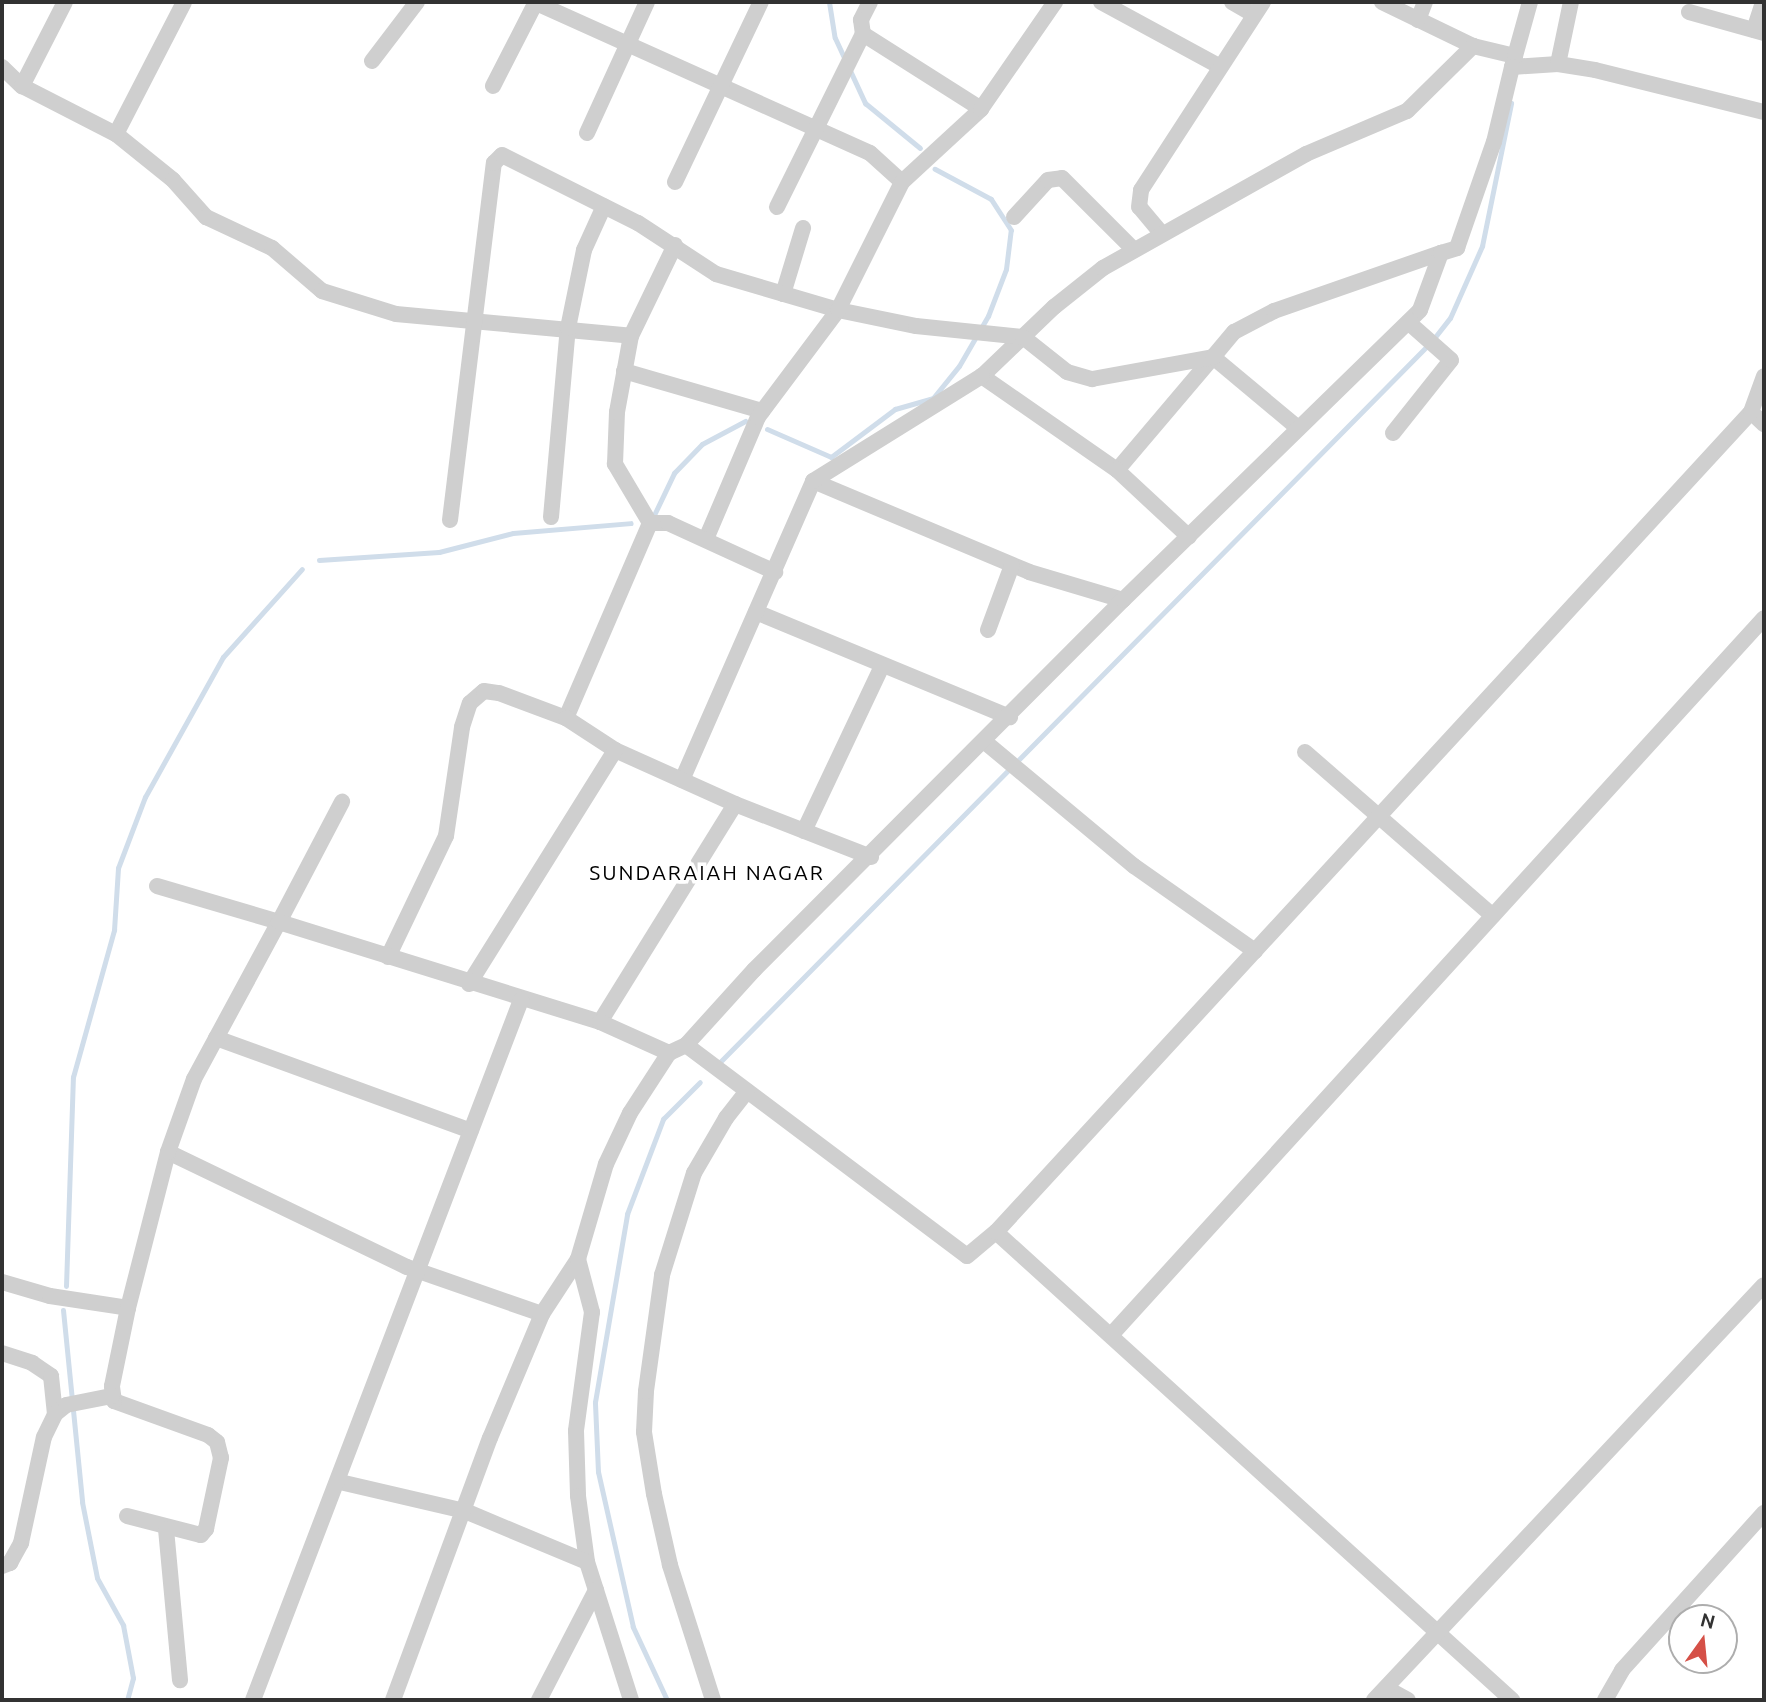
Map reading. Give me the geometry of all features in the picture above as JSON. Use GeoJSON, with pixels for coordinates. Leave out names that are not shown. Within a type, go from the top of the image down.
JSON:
{"type":"FeatureCollection","features":[{"type":"Feature","properties":{"kind":"street"},"geometry":{"type":"LineString","coordinates":[[22,86],[65,2]]}},
{"type":"Feature","properties":{"kind":"street"},"geometry":{"type":"LineString","coordinates":[[116,134],[184,2]]}},
{"type":"Feature","properties":{"kind":"street"},"geometry":{"type":"LineString","coordinates":[[373,61],[417,2]]}},
{"type":"Feature","properties":{"kind":"street"},"geometry":{"type":"LineString","coordinates":[[493,86],[535,2],[870,153],[902,182]]}},
{"type":"Feature","properties":{"kind":"street"},"geometry":{"type":"LineString","coordinates":[[587,133],[647,2]]}},
{"type":"Feature","properties":{"kind":"street"},"geometry":{"type":"LineString","coordinates":[[675,182],[761,2]]}},
{"type":"Feature","properties":{"kind":"street"},"geometry":{"type":"LineString","coordinates":[[777,207],[863,34],[861,20],[870,2]]}},
{"type":"Feature","properties":{"kind":"street"},"geometry":{"type":"LineString","coordinates":[[706,539],[762,411],[838,310],[902,182],[981,109],[1055,2]]}},
{"type":"Feature","properties":{"kind":"street"},"geometry":{"type":"LineString","coordinates":[[1101,2],[1217,65]]}},
{"type":"Feature","properties":{"kind":"street"},"geometry":{"type":"LineString","coordinates":[[1161,234],[1139,207],[1140,190],[1214,80],[1217,65],[1258,8],[1232,2]]}},
{"type":"Feature","properties":{"kind":"street"},"geometry":{"type":"LineString","coordinates":[[1382,2],[1514,63],[1558,64],[1764,112]]}},
{"type":"Feature","properties":{"kind":"street"},"geometry":{"type":"LineString","coordinates":[[1418,20],[1425,2]]}},
{"type":"Feature","properties":{"kind":"street"},"geometry":{"type":"LineString","coordinates":[[1117,470],[1234,332],[1274,311],[1457,248],[1494,142],[1530,2]]}},
{"type":"Feature","properties":{"kind":"street"},"geometry":{"type":"LineString","coordinates":[[1558,64],[1571,2]]}},
{"type":"Feature","properties":{"kind":"street"},"geometry":{"type":"LineString","coordinates":[[1689,12],[1759,32],[1763,2]]}},
{"type":"Feature","properties":{"kind":"street"},"geometry":{"type":"LineString","coordinates":[[863,34],[981,109]]}},
{"type":"Feature","properties":{"kind":"street"},"geometry":{"type":"LineString","coordinates":[[682,780],[813,481],[982,376],[1054,307],[1133,249],[1306,154],[1408,111],[1473,46]]}},
{"type":"Feature","properties":{"kind":"street"},"geometry":{"type":"LineString","coordinates":[[3,71],[22,86],[116,134],[173,180],[206,216],[272,248],[322,291],[396,313],[477,323],[568,328],[631,337]]}},
{"type":"Feature","properties":{"kind":"street"},"geometry":{"type":"LineString","coordinates":[[450,520],[498,156],[508,156],[604,206],[675,245],[716,274],[838,310],[916,326],[1023,337],[1068,372],[1091,379],[1213,357]]}},
{"type":"Feature","properties":{"kind":"street"},"geometry":{"type":"LineString","coordinates":[[1014,217],[1048,180],[1062,178],[1133,249]]}},
{"type":"Feature","properties":{"kind":"street"},"geometry":{"type":"LineString","coordinates":[[551,517],[568,328],[584,250],[604,206]]}},
{"type":"Feature","properties":{"kind":"street"},"geometry":{"type":"LineString","coordinates":[[783,294],[803,228]]}},
{"type":"Feature","properties":{"kind":"street"},"geometry":{"type":"LineString","coordinates":[[650,523],[615,464],[624,371],[631,337],[675,245]]}},
{"type":"Feature","properties":{"kind":"street"},"geometry":{"type":"LineString","coordinates":[[393,1700],[542,1314],[578,1259],[606,1164],[630,1113],[669,1053],[686,1045],[754,970],[871,857],[1123,600],[1420,310],[1441,253]]}},
{"type":"Feature","properties":{"kind":"street"},"geometry":{"type":"LineString","coordinates":[[1393,433],[1451,360],[1408,322]]}},
{"type":"Feature","properties":{"kind":"street"},"geometry":{"type":"LineString","coordinates":[[1213,357],[1298,428]]}},
{"type":"Feature","properties":{"kind":"street"},"geometry":{"type":"LineString","coordinates":[[624,371],[762,411]]}},
{"type":"Feature","properties":{"kind":"street"},"geometry":{"type":"LineString","coordinates":[[982,376],[1117,470],[1189,537]]}},
{"type":"Feature","properties":{"kind":"street"},"geometry":{"type":"LineString","coordinates":[[686,1045],[967,1256],[996,1232],[1751,412],[1764,376]]}},
{"type":"Feature","properties":{"kind":"street"},"geometry":{"type":"LineString","coordinates":[[1751,412],[1764,424]]}},
{"type":"Feature","properties":{"kind":"street"},"geometry":{"type":"LineString","coordinates":[[813,481],[1012,565],[1123,600]]}},
{"type":"Feature","properties":{"kind":"street"},"geometry":{"type":"LineString","coordinates":[[650,523],[668,523],[775,572]]}},
{"type":"Feature","properties":{"kind":"street"},"geometry":{"type":"LineString","coordinates":[[566,718],[650,523]]}},
{"type":"Feature","properties":{"kind":"street"},"geometry":{"type":"LineString","coordinates":[[988,630],[1012,565]]}},
{"type":"Feature","properties":{"kind":"street"},"geometry":{"type":"LineString","coordinates":[[756,612],[1010,717]]}},
{"type":"Feature","properties":{"kind":"street"},"geometry":{"type":"LineString","coordinates":[[1112,1334],[1764,618]]}},
{"type":"Feature","properties":{"kind":"street"},"geometry":{"type":"LineString","coordinates":[[804,831],[882,666]]}},
{"type":"Feature","properties":{"kind":"street"},"geometry":{"type":"LineString","coordinates":[[388,957],[446,836],[462,727],[476,695],[499,692],[566,718],[615,750],[735,804],[871,857]]}},
{"type":"Feature","properties":{"kind":"street"},"geometry":{"type":"LineString","coordinates":[[985,742],[1134,866],[1255,951]]}},
{"type":"Feature","properties":{"kind":"street"},"geometry":{"type":"LineString","coordinates":[[469,984],[615,750]]}},
{"type":"Feature","properties":{"kind":"street"},"geometry":{"type":"LineString","coordinates":[[1305,752],[1493,916]]}},
{"type":"Feature","properties":{"kind":"street"},"geometry":{"type":"LineString","coordinates":[[111,1396],[128,1308],[167,1152],[194,1079],[342,802]]}},
{"type":"Feature","properties":{"kind":"street"},"geometry":{"type":"LineString","coordinates":[[600,1023],[735,804]]}},
{"type":"Feature","properties":{"kind":"street"},"geometry":{"type":"LineString","coordinates":[[157,886],[600,1023],[669,1053]]}},
{"type":"Feature","properties":{"kind":"street"},"geometry":{"type":"LineString","coordinates":[[253,1700],[340,1482],[521,1000]]}},
{"type":"Feature","properties":{"kind":"street"},"geometry":{"type":"LineString","coordinates":[[216,1038],[471,1131]]}},
{"type":"Feature","properties":{"kind":"street"},"geometry":{"type":"LineString","coordinates":[[713,1700],[670,1565],[654,1494],[644,1432],[646,1391],[662,1275],[694,1173],[726,1118],[747,1091]]}},
{"type":"Feature","properties":{"kind":"street"},"geometry":{"type":"LineString","coordinates":[[167,1152],[282,1211],[418,1271],[542,1314]]}},
{"type":"Feature","properties":{"kind":"street"},"geometry":{"type":"LineString","coordinates":[[996,1232],[1112,1334],[1512,1700]]}},
{"type":"Feature","properties":{"kind":"street"},"geometry":{"type":"LineString","coordinates":[[578,1259],[592,1312],[576,1431],[578,1496],[587,1562],[631,1700]]}},
{"type":"Feature","properties":{"kind":"street"},"geometry":{"type":"LineString","coordinates":[[2,1282],[50,1296],[128,1308]]}},
{"type":"Feature","properties":{"kind":"street"},"geometry":{"type":"LineString","coordinates":[[1374,1700],[1764,1285]]}},
{"type":"Feature","properties":{"kind":"street"},"geometry":{"type":"LineString","coordinates":[[2,1353],[32,1363],[51,1376],[60,1409],[44,1437],[21,1543],[10,1563],[2,1566]]}},
{"type":"Feature","properties":{"kind":"street"},"geometry":{"type":"LineString","coordinates":[[60,1409],[111,1396]]}},
{"type":"Feature","properties":{"kind":"street"},"geometry":{"type":"LineString","coordinates":[[111,1396],[121,1406],[208,1435],[220,1449],[204,1532],[197,1536],[127,1516]]}},
{"type":"Feature","properties":{"kind":"street"},"geometry":{"type":"LineString","coordinates":[[340,1482],[465,1511],[587,1562]]}},
{"type":"Feature","properties":{"kind":"street"},"geometry":{"type":"LineString","coordinates":[[1605,1700],[1622,1670],[1764,1513]]}},
{"type":"Feature","properties":{"kind":"street"},"geometry":{"type":"LineString","coordinates":[[166,1529],[180,1680]]}},
{"type":"Feature","properties":{"kind":"street"},"geometry":{"type":"LineString","coordinates":[[539,1700],[596,1590]]}},
{"type":"Feature","properties":{"kind":"street"},"geometry":{"type":"LineString","coordinates":[[1386,1688],[1408,1700]]}},
{"type":"Feature","properties":{"kind":"waterway"},"geometry":{"type":"LineString","coordinates":[[829,2],[835,38],[865,103],[920,148]]}},
{"type":"Feature","properties":{"kind":"waterway"},"geometry":{"type":"LineString","coordinates":[[1435,337],[1450,318],[1482,246],[1511,103]]}},
{"type":"Feature","properties":{"kind":"waterway"},"geometry":{"type":"LineString","coordinates":[[767,429],[831,457],[895,409],[933,398],[959,366],[988,316],[1006,269],[1011,230],[991,199],[935,169]]}},
{"type":"Feature","properties":{"kind":"waterway"},"geometry":{"type":"LineString","coordinates":[[717,1065],[1425,348]]}},
{"type":"Feature","properties":{"kind":"waterway"},"geometry":{"type":"LineString","coordinates":[[654,515],[674,473],[702,444],[745,421]]}},
{"type":"Feature","properties":{"kind":"waterway"},"geometry":{"type":"LineString","coordinates":[[319,560],[439,552],[513,533],[631,523]]}},
{"type":"Feature","properties":{"kind":"waterway"},"geometry":{"type":"LineString","coordinates":[[66,1286],[73,1077],[114,930],[118,868],[145,797],[223,657],[302,569]]}},
{"type":"Feature","properties":{"kind":"waterway"},"geometry":{"type":"LineString","coordinates":[[667,1700],[633,1627],[598,1472],[595,1402],[627,1214],[663,1119],[700,1082]]}},
{"type":"Feature","properties":{"kind":"waterway"},"geometry":{"type":"LineString","coordinates":[[63,1310],[82,1502],[97,1578],[123,1625],[133,1678],[127,1700]]}},
{"type":"Feature","properties":{"kind":"district","name":"SUNDARAIAH NAGAR"},"geometry":{"type":"Point","coordinates":[707,872]}}]}
